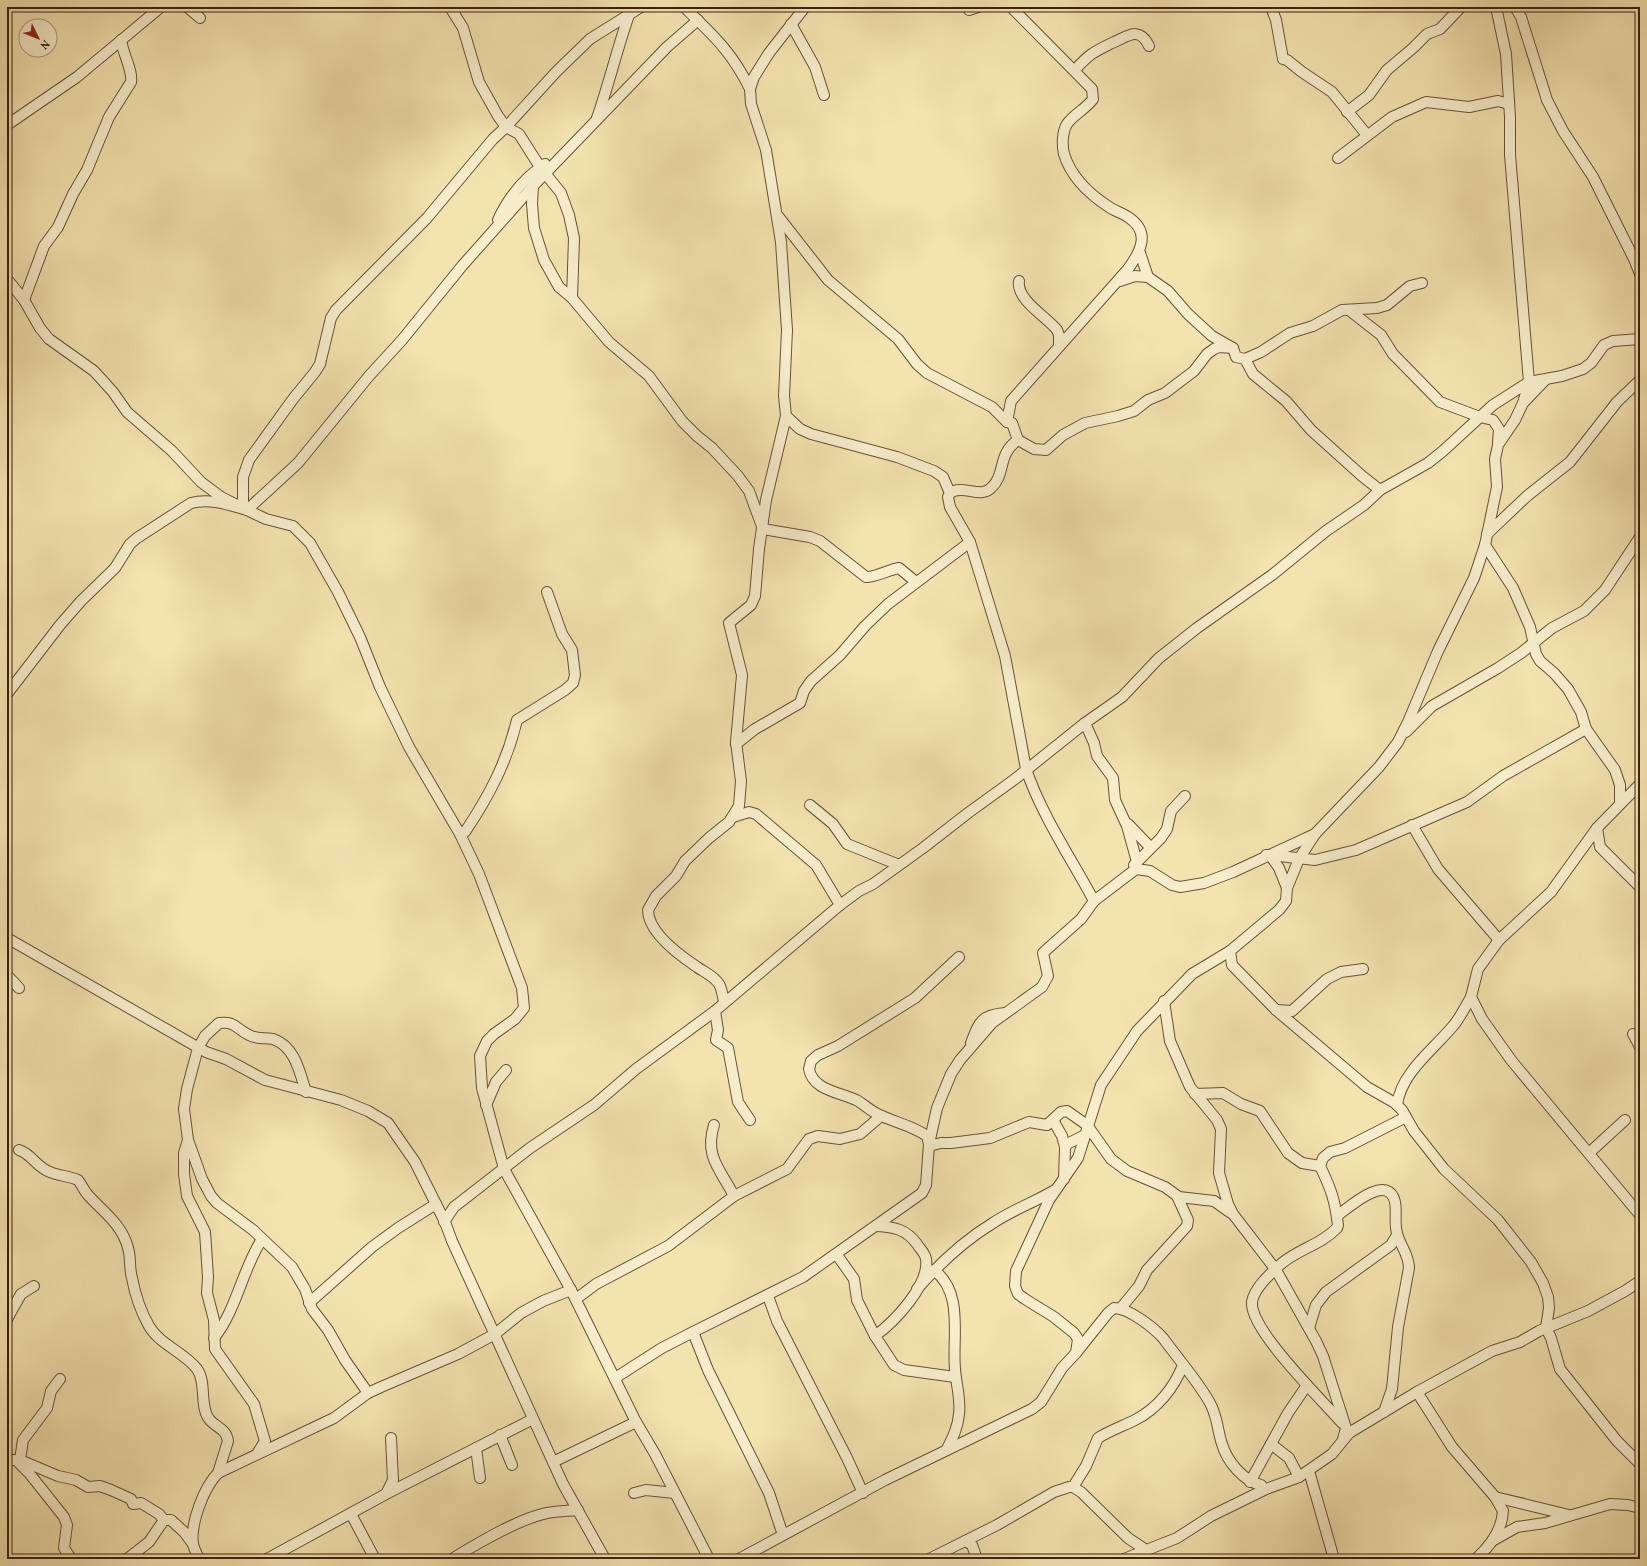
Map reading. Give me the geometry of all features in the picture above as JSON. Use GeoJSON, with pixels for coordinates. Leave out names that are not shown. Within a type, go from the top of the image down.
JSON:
{"type":"FeatureCollection","features":[{"type":"Feature","properties":{"kind":"street"},"geometry":{"type":"LineString","coordinates":[[7,124],[77,77],[161,7]]}},
{"type":"Feature","properties":{"kind":"street"},"geometry":{"type":"LineString","coordinates":[[187,7],[200,18]]}},
{"type":"Feature","properties":{"kind":"street"},"geometry":{"type":"LineString","coordinates":[[450,7],[463,28],[479,82],[498,116],[506,127],[519,134],[543,170],[556,185],[566,206],[574,238],[572,298]]}},
{"type":"Feature","properties":{"kind":"street"},"geometry":{"type":"LineString","coordinates":[[245,509],[243,477],[249,460],[293,399],[316,372],[320,364],[330,318],[336,310],[427,218],[493,139],[506,127],[556,72],[590,39],[641,7]]}},
{"type":"Feature","properties":{"kind":"street"},"geometry":{"type":"LineString","coordinates":[[684,7],[729,52],[750,89]]}},
{"type":"Feature","properties":{"kind":"street"},"geometry":{"type":"LineString","coordinates":[[724,1002],[719,984],[710,975],[683,956],[657,932],[650,923],[648,910],[656,896],[676,876],[685,861],[733,817],[739,806],[742,789],[736,744],[742,675],[729,623],[751,606],[755,596],[771,474],[786,416],[784,396],[787,316],[777,216],[766,150],[751,104],[750,89],[754,77],[769,53],[805,7]]}},
{"type":"Feature","properties":{"kind":"street"},"geometry":{"type":"LineString","coordinates":[[1011,7],[1075,70],[1091,88],[1094,95],[1090,103],[1066,125],[1063,144],[1066,160],[1073,174],[1092,194],[1110,208],[1127,216],[1138,226],[1142,240],[1140,252],[1148,276],[1168,291],[1188,314],[1212,336],[1233,348],[1236,357],[1245,359],[1261,352],[1290,333],[1313,326],[1342,310],[1377,308],[1387,305],[1410,286],[1422,283]]}},
{"type":"Feature","properties":{"kind":"street"},"geometry":{"type":"LineString","coordinates":[[1271,7],[1276,20],[1283,59],[1288,60],[1302,72],[1328,88],[1367,135]]}},
{"type":"Feature","properties":{"kind":"street"},"geometry":{"type":"LineString","coordinates":[[1347,112],[1369,95],[1387,70],[1427,34],[1440,29],[1461,7]]}},
{"type":"Feature","properties":{"kind":"street"},"geometry":{"type":"LineString","coordinates":[[1496,7],[1506,54],[1510,155],[1529,382],[1523,403],[1515,420],[1498,445]]}},
{"type":"Feature","properties":{"kind":"street"},"geometry":{"type":"LineString","coordinates":[[1515,7],[1521,17],[1547,100],[1563,130],[1593,177],[1640,272]]}},
{"type":"Feature","properties":{"kind":"street"},"geometry":{"type":"LineString","coordinates":[[596,121],[608,87],[619,43],[629,15]]}},
{"type":"Feature","properties":{"kind":"street"},"geometry":{"type":"LineString","coordinates":[[491,232],[514,191],[526,178],[543,170],[568,149],[676,38],[698,20]]}},
{"type":"Feature","properties":{"kind":"street"},"geometry":{"type":"LineString","coordinates":[[791,24],[815,67],[824,94]]}},
{"type":"Feature","properties":{"kind":"street"},"geometry":{"type":"LineString","coordinates":[[1075,70],[1094,51],[1127,35],[1136,34],[1142,36],[1149,46]]}},
{"type":"Feature","properties":{"kind":"street"},"geometry":{"type":"LineString","coordinates":[[24,300],[44,246],[58,227],[73,194],[87,170],[109,117],[131,82],[133,75],[122,51],[121,40]]}},
{"type":"Feature","properties":{"kind":"street"},"geometry":{"type":"LineString","coordinates":[[1338,158],[1392,117],[1426,102],[1469,107],[1498,101],[1509,104]]}},
{"type":"Feature","properties":{"kind":"street"},"geometry":{"type":"LineString","coordinates":[[245,509],[303,457],[360,386],[402,340],[491,232],[535,184],[543,170]]}},
{"type":"Feature","properties":{"kind":"street"},"geometry":{"type":"LineString","coordinates":[[535,184],[556,185]]}},
{"type":"Feature","properties":{"kind":"street"},"geometry":{"type":"LineString","coordinates":[[535,184],[533,219],[544,260],[559,287],[572,298],[609,342],[649,376],[682,421],[712,448],[738,476],[748,491],[763,529]]}},
{"type":"Feature","properties":{"kind":"street"},"geometry":{"type":"LineString","coordinates":[[777,216],[828,280],[898,339],[917,364],[927,373],[992,407],[1006,422],[1012,423],[1018,440],[1034,449],[1046,450],[1063,435],[1085,423],[1118,416],[1134,410],[1148,400],[1164,392],[1194,371],[1207,354],[1214,349],[1233,348]]}},
{"type":"Feature","properties":{"kind":"street"},"geometry":{"type":"LineString","coordinates":[[1006,422],[1012,401],[1115,283],[1140,252]]}},
{"type":"Feature","properties":{"kind":"street"},"geometry":{"type":"LineString","coordinates":[[1115,283],[1130,277],[1148,276]]}},
{"type":"Feature","properties":{"kind":"street"},"geometry":{"type":"LineString","coordinates":[[7,279],[24,300],[40,328],[52,342],[94,371],[113,392],[127,412],[172,451],[201,482],[221,497],[245,509],[266,519],[293,526],[310,543],[338,592],[360,637],[380,687],[409,747],[460,834],[488,896],[522,988],[524,1008],[520,1014],[494,1034],[483,1047],[480,1056],[482,1088],[504,1169],[574,1295],[636,1422],[709,1559]]}},
{"type":"Feature","properties":{"kind":"street"},"geometry":{"type":"LineString","coordinates":[[1019,281],[1020,292],[1029,304],[1057,330],[1059,335],[1059,346]]}},
{"type":"Feature","properties":{"kind":"street"},"geometry":{"type":"LineString","coordinates":[[1349,310],[1381,335],[1393,354],[1440,402],[1480,417],[1493,420],[1499,428],[1495,459],[1497,487],[1485,545],[1474,578],[1438,651],[1398,742]]}},
{"type":"Feature","properties":{"kind":"street"},"geometry":{"type":"LineString","coordinates":[[444,1222],[454,1207],[530,1148],[594,1105],[636,1069],[715,1011],[840,905],[859,891],[873,884],[1015,779],[1085,723],[1122,697],[1158,658],[1197,628],[1272,575],[1326,531],[1364,505],[1380,490],[1428,463],[1493,405],[1529,382],[1545,380],[1583,369],[1591,363],[1604,346],[1613,341],[1640,339]]}},
{"type":"Feature","properties":{"kind":"street"},"geometry":{"type":"LineString","coordinates":[[1245,359],[1253,374],[1286,401],[1311,430],[1357,472],[1380,490]]}},
{"type":"Feature","properties":{"kind":"street"},"geometry":{"type":"LineString","coordinates":[[1523,403],[1545,380]]}},
{"type":"Feature","properties":{"kind":"street"},"geometry":{"type":"LineString","coordinates":[[1487,534],[1527,496],[1570,462],[1618,402],[1640,380]]}},
{"type":"Feature","properties":{"kind":"street"},"geometry":{"type":"LineString","coordinates":[[992,407],[1012,401]]}},
{"type":"Feature","properties":{"kind":"street"},"geometry":{"type":"LineString","coordinates":[[786,416],[800,429],[811,434],[897,457],[934,471],[944,477],[950,493],[948,497],[950,508],[970,542],[1005,656],[1026,769],[1032,787],[1056,835],[1094,902]]}},
{"type":"Feature","properties":{"kind":"street"},"geometry":{"type":"LineString","coordinates":[[950,493],[958,489],[985,492],[992,488],[998,479],[1004,454],[1018,440]]}},
{"type":"Feature","properties":{"kind":"street"},"geometry":{"type":"LineString","coordinates":[[7,694],[60,625],[81,601],[115,568],[130,544],[137,538],[187,505],[198,501],[217,502],[245,509]]}},
{"type":"Feature","properties":{"kind":"street"},"geometry":{"type":"LineString","coordinates":[[763,529],[810,537],[820,541],[866,576],[870,577],[884,571],[899,568],[916,582]]}},
{"type":"Feature","properties":{"kind":"street"},"geometry":{"type":"LineString","coordinates":[[1076,1353],[1078,1339],[1074,1333],[1054,1317],[1018,1294],[1015,1286],[1016,1271],[1049,1200],[1078,1158],[1087,1125],[1101,1085],[1137,1031],[1164,1001],[1192,974],[1230,951],[1279,910],[1286,901],[1287,888],[1299,859],[1315,834],[1366,783],[1398,742],[1432,706],[1470,686],[1521,653],[1552,628],[1586,609],[1605,590],[1640,537]]}},
{"type":"Feature","properties":{"kind":"street"},"geometry":{"type":"LineString","coordinates":[[736,744],[755,729],[800,704],[804,691],[811,681],[840,655],[865,626],[916,582],[970,542]]}},
{"type":"Feature","properties":{"kind":"street"},"geometry":{"type":"LineString","coordinates":[[1485,545],[1513,588],[1530,626],[1533,643],[1538,657],[1568,689],[1581,712],[1586,729],[1614,770],[1620,785],[1620,803]]}},
{"type":"Feature","properties":{"kind":"street"},"geometry":{"type":"LineString","coordinates":[[460,834],[465,832],[490,794],[502,766],[517,720],[565,690],[573,683],[575,669],[572,650],[562,634],[547,592]]}},
{"type":"Feature","properties":{"kind":"street"},"geometry":{"type":"LineString","coordinates":[[1521,653],[1531,654],[1538,657]]}},
{"type":"Feature","properties":{"kind":"street"},"geometry":{"type":"LineString","coordinates":[[1085,723],[1094,743],[1097,756],[1113,778],[1115,800],[1134,844],[1137,862]]}},
{"type":"Feature","properties":{"kind":"street"},"geometry":{"type":"LineString","coordinates":[[1268,855],[1316,860],[1356,850],[1467,802],[1503,776],[1586,729]]}},
{"type":"Feature","properties":{"kind":"street"},"geometry":{"type":"LineString","coordinates":[[1015,779],[1032,787]]}},
{"type":"Feature","properties":{"kind":"street"},"geometry":{"type":"LineString","coordinates":[[1397,1105],[1403,1085],[1416,1067],[1455,1025],[1471,997],[1478,969],[1499,940],[1551,892],[1597,828],[1640,784]]}},
{"type":"Feature","properties":{"kind":"street"},"geometry":{"type":"LineString","coordinates":[[615,1378],[662,1348],[768,1296],[803,1277],[837,1255],[922,1193],[926,1185],[929,1145],[937,1108],[948,1081],[960,1060],[985,1030],[1005,1013],[1042,987],[1048,976],[1044,954],[1045,950],[1082,919],[1094,902],[1127,874],[1165,832],[1171,811],[1185,796]]}},
{"type":"Feature","properties":{"kind":"street"},"geometry":{"type":"LineString","coordinates":[[810,805],[833,824],[848,844],[899,864]]}},
{"type":"Feature","properties":{"kind":"street"},"geometry":{"type":"LineString","coordinates":[[733,817],[750,812],[756,814],[816,865],[840,905]]}},
{"type":"Feature","properties":{"kind":"street"},"geometry":{"type":"LineString","coordinates":[[1124,821],[1150,847]]}},
{"type":"Feature","properties":{"kind":"street"},"geometry":{"type":"LineString","coordinates":[[1412,825],[1438,869],[1499,940]]}},
{"type":"Feature","properties":{"kind":"street"},"geometry":{"type":"LineString","coordinates":[[1597,828],[1600,847],[1640,887]]}},
{"type":"Feature","properties":{"kind":"street"},"geometry":{"type":"LineString","coordinates":[[1127,874],[1136,869],[1145,870],[1158,875],[1172,885],[1186,886],[1204,883],[1315,834]]}},
{"type":"Feature","properties":{"kind":"street"},"geometry":{"type":"LineString","coordinates":[[1268,855],[1279,868],[1287,888]]}},
{"type":"Feature","properties":{"kind":"street"},"geometry":{"type":"LineString","coordinates":[[7,938],[198,1048],[226,1059],[265,1080],[341,1100],[368,1111],[388,1123],[414,1162],[436,1204],[553,1462],[605,1559]]}},
{"type":"Feature","properties":{"kind":"street"},"geometry":{"type":"LineString","coordinates":[[1230,951],[1232,965]]}},
{"type":"Feature","properties":{"kind":"street"},"geometry":{"type":"LineString","coordinates":[[929,1145],[927,1136],[916,1128],[881,1116],[857,1101],[819,1085],[813,1080],[809,1072],[811,1062],[818,1055],[838,1046],[904,1006],[959,957]]}},
{"type":"Feature","properties":{"kind":"street"},"geometry":{"type":"LineString","coordinates":[[1216,959],[1232,965],[1276,1010],[1367,1087],[1397,1105],[1423,1143],[1444,1169],[1498,1220],[1535,1268],[1548,1297],[1549,1308],[1546,1328],[1551,1338],[1556,1360],[1569,1383],[1617,1441],[1640,1464]]}},
{"type":"Feature","properties":{"kind":"street"},"geometry":{"type":"LineString","coordinates":[[1276,1010],[1292,1011],[1327,979],[1341,972],[1363,969]]}},
{"type":"Feature","properties":{"kind":"street"},"geometry":{"type":"LineString","coordinates":[[7,975],[19,988]]}},
{"type":"Feature","properties":{"kind":"street"},"geometry":{"type":"LineString","coordinates":[[1471,997],[1482,1019],[1511,1060],[1640,1215]]}},
{"type":"Feature","properties":{"kind":"street"},"geometry":{"type":"LineString","coordinates":[[1164,1001],[1170,1041],[1190,1086],[1217,1120],[1221,1129],[1219,1173],[1228,1204],[1235,1216],[1276,1270],[1323,1356],[1346,1428],[1342,1441]]}},
{"type":"Feature","properties":{"kind":"street"},"geometry":{"type":"LineString","coordinates":[[715,1011],[718,1030],[716,1040],[728,1048],[738,1102],[750,1120]]}},
{"type":"Feature","properties":{"kind":"street"},"geometry":{"type":"LineString","coordinates":[[306,1092],[293,1056],[282,1043],[274,1040],[255,1038],[248,1035],[234,1024],[220,1023],[205,1036],[198,1048],[190,1074],[184,1109],[188,1140],[210,1196],[262,1239],[297,1272],[305,1289],[309,1303],[368,1394]]}},
{"type":"Feature","properties":{"kind":"street"},"geometry":{"type":"LineString","coordinates":[[1633,1034],[1640,1047]]}},
{"type":"Feature","properties":{"kind":"street"},"geometry":{"type":"LineString","coordinates":[[486,1105],[496,1082],[506,1070]]}},
{"type":"Feature","properties":{"kind":"street"},"geometry":{"type":"LineString","coordinates":[[1195,1094],[1223,1093],[1241,1104],[1260,1111],[1288,1153],[1302,1163],[1320,1166]]}},
{"type":"Feature","properties":{"kind":"street"},"geometry":{"type":"LineString","coordinates":[[929,1145],[979,1141],[1029,1122],[1047,1125],[1061,1112],[1067,1111],[1087,1125],[1096,1140],[1116,1163],[1127,1171],[1165,1187],[1177,1196],[1190,1200],[1214,1201],[1235,1216]]}},
{"type":"Feature","properties":{"kind":"street"},"geometry":{"type":"LineString","coordinates":[[218,1473],[334,1418],[368,1394],[396,1380],[458,1354],[495,1334],[527,1310],[555,1296],[574,1295],[668,1246],[734,1196],[787,1169],[809,1139],[818,1136],[840,1139],[860,1134],[881,1116]]}},
{"type":"Feature","properties":{"kind":"street"},"geometry":{"type":"LineString","coordinates":[[1346,1428],[1308,1385],[1296,1375],[1277,1349],[1259,1322],[1252,1306],[1254,1294],[1276,1270],[1297,1253],[1315,1246],[1334,1232],[1338,1225],[1335,1200],[1330,1185],[1320,1166],[1323,1158],[1330,1152],[1345,1148],[1406,1117]]}},
{"type":"Feature","properties":{"kind":"street"},"geometry":{"type":"LineString","coordinates":[[1053,1120],[1066,1147]]}},
{"type":"Feature","properties":{"kind":"street"},"geometry":{"type":"LineString","coordinates":[[1588,1153],[1625,1120]]}},
{"type":"Feature","properties":{"kind":"street"},"geometry":{"type":"LineString","coordinates":[[714,1125],[711,1135],[711,1152],[713,1159],[734,1196]]}},
{"type":"Feature","properties":{"kind":"street"},"geometry":{"type":"LineString","coordinates":[[1064,1179],[1063,1155],[1067,1144],[1085,1135]]}},
{"type":"Feature","properties":{"kind":"street"},"geometry":{"type":"LineString","coordinates":[[188,1140],[184,1152],[184,1174],[187,1196],[205,1232],[208,1277],[206,1293],[214,1320],[214,1338],[217,1353],[257,1409],[260,1428],[265,1442],[257,1454]]}},
{"type":"Feature","properties":{"kind":"street"},"geometry":{"type":"LineString","coordinates":[[19,1150],[27,1153],[42,1169],[78,1180],[85,1192],[103,1208],[121,1230],[129,1249],[131,1278],[148,1324],[156,1335],[187,1358],[196,1368],[200,1377],[205,1411],[209,1419],[221,1428],[227,1436],[228,1441],[218,1473],[206,1487],[194,1529],[194,1544],[199,1559]]}},
{"type":"Feature","properties":{"kind":"street"},"geometry":{"type":"LineString","coordinates":[[875,1336],[896,1319],[917,1289],[934,1270],[968,1239],[994,1222],[1056,1188]]}},
{"type":"Feature","properties":{"kind":"street"},"geometry":{"type":"LineString","coordinates":[[1337,1216],[1376,1190],[1388,1192],[1394,1201],[1397,1235],[1408,1258],[1409,1268],[1398,1327],[1392,1389],[1384,1412]]}},
{"type":"Feature","properties":{"kind":"street"},"geometry":{"type":"LineString","coordinates":[[1121,1308],[1139,1286],[1147,1270],[1187,1226],[1188,1220],[1177,1196]]}},
{"type":"Feature","properties":{"kind":"street"},"geometry":{"type":"LineString","coordinates":[[309,1303],[372,1247],[398,1228],[436,1204]]}},
{"type":"Feature","properties":{"kind":"street"},"geometry":{"type":"LineString","coordinates":[[877,1226],[892,1226],[900,1230],[912,1237],[925,1254],[925,1271],[917,1289]]}},
{"type":"Feature","properties":{"kind":"street"},"geometry":{"type":"LineString","coordinates":[[1309,1328],[1319,1299],[1391,1245],[1397,1235]]}},
{"type":"Feature","properties":{"kind":"street"},"geometry":{"type":"LineString","coordinates":[[214,1338],[225,1322],[254,1252],[262,1239]]}},
{"type":"Feature","properties":{"kind":"street"},"geometry":{"type":"LineString","coordinates":[[837,1255],[854,1279],[857,1300],[888,1358],[900,1369],[955,1377]]}},
{"type":"Feature","properties":{"kind":"street"},"geometry":{"type":"LineString","coordinates":[[934,1270],[944,1279],[951,1294],[954,1309],[955,1377],[958,1387],[960,1412],[956,1433],[947,1449]]}},
{"type":"Feature","properties":{"kind":"street"},"geometry":{"type":"LineString","coordinates":[[1124,1559],[1177,1538],[1211,1516],[1261,1491],[1299,1477],[1332,1454],[1350,1433],[1417,1392],[1492,1351],[1520,1342],[1546,1328],[1588,1311],[1640,1281]]}},
{"type":"Feature","properties":{"kind":"street"},"geometry":{"type":"LineString","coordinates":[[7,1319],[21,1294],[34,1286]]}},
{"type":"Feature","properties":{"kind":"street"},"geometry":{"type":"LineString","coordinates":[[768,1296],[777,1321],[831,1424],[863,1493]]}},
{"type":"Feature","properties":{"kind":"street"},"geometry":{"type":"LineString","coordinates":[[739,1559],[885,1480],[1025,1413],[1038,1405],[1062,1368],[1108,1313],[1114,1308],[1121,1308],[1155,1330],[1183,1365],[1211,1405],[1217,1419],[1222,1444],[1227,1455],[1250,1482],[1261,1484],[1261,1491]]}},
{"type":"Feature","properties":{"kind":"street"},"geometry":{"type":"LineString","coordinates":[[693,1332],[708,1370],[769,1493],[783,1535]]}},
{"type":"Feature","properties":{"kind":"street"},"geometry":{"type":"LineString","coordinates":[[929,1559],[997,1525],[1054,1492],[1073,1487],[1086,1466],[1098,1438],[1137,1419],[1161,1400],[1177,1380],[1183,1365]]}},
{"type":"Feature","properties":{"kind":"street"},"geometry":{"type":"LineString","coordinates":[[12,1459],[22,1440],[47,1408],[51,1391],[60,1379]]}},
{"type":"Feature","properties":{"kind":"street"},"geometry":{"type":"LineString","coordinates":[[1250,1482],[1288,1413],[1308,1385]]}},
{"type":"Feature","properties":{"kind":"street"},"geometry":{"type":"LineString","coordinates":[[1417,1392],[1452,1446],[1495,1498],[1503,1511],[1494,1540]]}},
{"type":"Feature","properties":{"kind":"street"},"geometry":{"type":"LineString","coordinates":[[267,1559],[386,1494],[533,1419]]}},
{"type":"Feature","properties":{"kind":"street"},"geometry":{"type":"LineString","coordinates":[[553,1462],[636,1422]]}},
{"type":"Feature","properties":{"kind":"street"},"geometry":{"type":"LineString","coordinates":[[500,1435],[512,1465]]}},
{"type":"Feature","properties":{"kind":"street"},"geometry":{"type":"LineString","coordinates":[[386,1494],[393,1480],[391,1438]]}},
{"type":"Feature","properties":{"kind":"street"},"geometry":{"type":"LineString","coordinates":[[1271,1444],[1288,1458],[1299,1477]]}},
{"type":"Feature","properties":{"kind":"street"},"geometry":{"type":"LineString","coordinates":[[476,1448],[480,1478]]}},
{"type":"Feature","properties":{"kind":"street"},"geometry":{"type":"LineString","coordinates":[[12,1459],[58,1476],[76,1480],[88,1487],[100,1486],[110,1490],[131,1499],[133,1504],[141,1503],[159,1514],[164,1520]]}},
{"type":"Feature","properties":{"kind":"street"},"geometry":{"type":"LineString","coordinates":[[12,1459],[29,1473],[64,1517],[66,1525],[64,1548],[71,1559]]}},
{"type":"Feature","properties":{"kind":"street"},"geometry":{"type":"LineString","coordinates":[[1309,1471],[1334,1559]]}},
{"type":"Feature","properties":{"kind":"street"},"geometry":{"type":"LineString","coordinates":[[1073,1487],[1081,1492],[1128,1538],[1146,1550]]}},
{"type":"Feature","properties":{"kind":"street"},"geometry":{"type":"LineString","coordinates":[[634,1493],[646,1490],[674,1493]]}},
{"type":"Feature","properties":{"kind":"street"},"geometry":{"type":"LineString","coordinates":[[1495,1498],[1569,1515]]}},
{"type":"Feature","properties":{"kind":"street"},"geometry":{"type":"LineString","coordinates":[[1476,1559],[1494,1540],[1517,1527],[1546,1523],[1610,1504],[1628,1505],[1640,1508]]}},
{"type":"Feature","properties":{"kind":"street"},"geometry":{"type":"LineString","coordinates":[[452,1559],[480,1542],[531,1518],[548,1513],[578,1510]]}},
{"type":"Feature","properties":{"kind":"street"},"geometry":{"type":"LineString","coordinates":[[351,1514],[375,1559]]}},
{"type":"Feature","properties":{"kind":"street"},"geometry":{"type":"LineString","coordinates":[[164,1520],[171,1520],[178,1524],[194,1544]]}},
{"type":"Feature","properties":{"kind":"street"},"geometry":{"type":"LineString","coordinates":[[127,1559],[149,1542],[164,1520]]}},
{"type":"Feature","properties":{"kind":"street"},"geometry":{"type":"LineString","coordinates":[[965,1541],[972,1545],[977,1559]]}}]}
